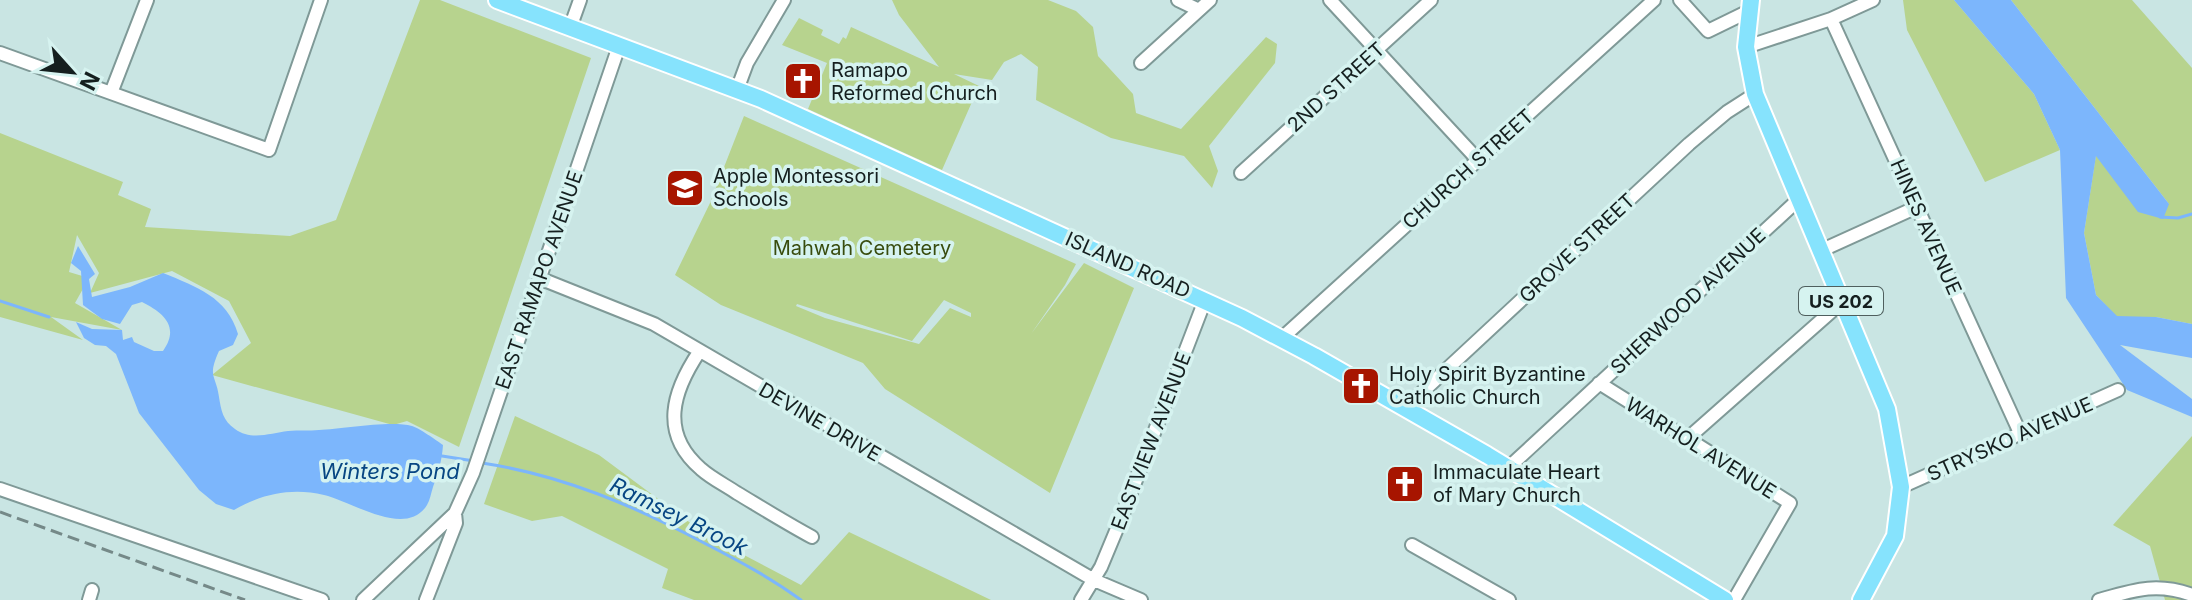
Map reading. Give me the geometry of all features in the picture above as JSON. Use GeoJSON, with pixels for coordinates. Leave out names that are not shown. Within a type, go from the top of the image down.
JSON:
{"type":"FeatureCollection","features":[{"type":"Feature","properties":{"kind":"main road","name":"ISLAND ROAD"},"geometry":{"type":"LineString","coordinates":[[497,0],[737,90],[919,169],[1205,300],[1282,338],[1508,468],[1725,600]]}},
{"type":"Feature","properties":{"kind":"main road","name":"US 202"},"geometry":{"type":"LineString","coordinates":[[1750,6],[1746,47],[1755,94],[1887,409],[1901,487],[1895,536],[1861,600]]}},
{"type":"Feature","properties":{"kind":"street"},"geometry":{"type":"LineString","coordinates":[[111,93],[147,0]]}},
{"type":"Feature","properties":{"kind":"street"},"geometry":{"type":"LineString","coordinates":[[0,53],[269,150],[321,0]]}},
{"type":"Feature","properties":{"kind":"street"},"geometry":{"type":"LineString","coordinates":[[570,28],[580,0]]}},
{"type":"Feature","properties":{"kind":"street"},"geometry":{"type":"LineString","coordinates":[[1178,0],[1199,10]]}},
{"type":"Feature","properties":{"kind":"street"},"geometry":{"type":"LineString","coordinates":[[1141,63],[1210,0]]}},
{"type":"Feature","properties":{"kind":"street"},"geometry":{"type":"LineString","coordinates":[[1330,0],[1478,160]]}},
{"type":"Feature","properties":{"kind":"street","name":"2ND STREET"},"geometry":{"type":"LineString","coordinates":[[1241,173],[1431,0]]}},
{"type":"Feature","properties":{"kind":"street","name":"CHURCH STREET"},"geometry":{"type":"LineString","coordinates":[[1282,338],[1654,0]]}},
{"type":"Feature","properties":{"kind":"street"},"geometry":{"type":"LineString","coordinates":[[1680,0],[1708,31],[1750,6]]}},
{"type":"Feature","properties":{"kind":"street"},"geometry":{"type":"LineString","coordinates":[[1746,47],[1831,19],[1873,0]]}},
{"type":"Feature","properties":{"kind":"street"},"geometry":{"type":"LineString","coordinates":[[737,90],[747,63],[782,2]]}},
{"type":"Feature","properties":{"kind":"street","name":"HINES AVENUE"},"geometry":{"type":"LineString","coordinates":[[1831,19],[2021,435]]}},
{"type":"Feature","properties":{"kind":"street","name":"EAST RAMAPO AVENUE"},"geometry":{"type":"LineString","coordinates":[[455,513],[482,448],[619,46]]}},
{"type":"Feature","properties":{"kind":"street","name":"GROVE STREET"},"geometry":{"type":"LineString","coordinates":[[1404,409],[1689,144],[1727,112],[1755,94]]}},
{"type":"Feature","properties":{"kind":"street","name":"SHERWOOD AVENUE"},"geometry":{"type":"LineString","coordinates":[[1508,468],[1798,200]]}},
{"type":"Feature","properties":{"kind":"street"},"geometry":{"type":"LineString","coordinates":[[1820,251],[1917,207]]}},
{"type":"Feature","properties":{"kind":"street","name":"DEVINE DRIVE"},"geometry":{"type":"LineString","coordinates":[[539,278],[654,324],[1094,580],[1141,600]]}},
{"type":"Feature","properties":{"kind":"street","name":"EASTVIEW AVENUE"},"geometry":{"type":"LineString","coordinates":[[1081,600],[1094,580],[1121,519],[1205,300]]}},
{"type":"Feature","properties":{"kind":"street"},"geometry":{"type":"LineString","coordinates":[[1687,439],[1842,302]]}},
{"type":"Feature","properties":{"kind":"street"},"geometry":{"type":"LineString","coordinates":[[699,352],[683,375],[674,402],[676,427],[685,450],[705,472],[812,537]]}},
{"type":"Feature","properties":{"kind":"street","name":"WARHOL AVENUE"},"geometry":{"type":"LineString","coordinates":[[1599,383],[1790,503],[1734,600]]}},
{"type":"Feature","properties":{"kind":"street","name":"STRYSKO AVENUE"},"geometry":{"type":"LineString","coordinates":[[1901,487],[2118,390]]}},
{"type":"Feature","properties":{"kind":"street"},"geometry":{"type":"LineString","coordinates":[[0,489],[322,600]]}},
{"type":"Feature","properties":{"kind":"street"},"geometry":{"type":"LineString","coordinates":[[364,600],[455,513]]}},
{"type":"Feature","properties":{"kind":"street"},"geometry":{"type":"LineString","coordinates":[[426,600],[456,523],[455,513]]}},
{"type":"Feature","properties":{"kind":"street"},"geometry":{"type":"LineString","coordinates":[[1412,545],[1509,600]]}},
{"type":"Feature","properties":{"kind":"street"},"geometry":{"type":"LineString","coordinates":[[2099,600],[2138,589],[2165,587],[2192,595]]}},
{"type":"Feature","properties":{"kind":"green space"},"geometry":{"type":"Polygon","coordinates":[[[420,0],[440,0],[591,58],[459,447],[407,421],[393,425],[212,375],[251,343],[229,301],[172,271],[90,293],[99,273],[77,235],[69,272],[89,278],[75,303],[122,330],[51,317],[83,340],[0,317],[0,133],[123,182],[118,195],[151,209],[145,227],[290,236],[336,220],[420,0]]]}},
{"type":"Feature","properties":{"kind":"green space"},"geometry":{"type":"Polygon","coordinates":[[[892,0],[1048,0],[1076,11],[1093,27],[1098,56],[1133,94],[1136,113],[1181,129],[1266,37],[1277,44],[1275,63],[1209,146],[1218,171],[1212,188],[1184,156],[1111,138],[1036,100],[1038,67],[1021,54],[1004,62],[992,80],[954,74],[979,86],[942,170],[808,109],[827,63],[782,45],[799,18],[823,30],[821,35],[839,44],[843,37],[846,39],[851,27],[939,67],[899,15],[892,0]]]}},
{"type":"Feature","properties":{"kind":"green space"},"geometry":{"type":"Polygon","coordinates":[[[1903,0],[1954,0],[2034,94],[2060,150],[1985,182],[1907,30],[1903,0]]]}},
{"type":"Feature","properties":{"kind":"green space"},"geometry":{"type":"Polygon","coordinates":[[[2011,0],[2132,0],[2192,68],[2192,324],[2156,317],[2117,317],[2096,295],[2084,233],[2096,155],[2169,204],[2011,0]]]}},
{"type":"Feature","properties":{"kind":"green space","name":"Mahwah Cemetery"},"geometry":{"type":"Polygon","coordinates":[[[744,116],[1076,264],[1031,334],[1084,263],[1134,288],[1050,493],[885,389],[863,363],[721,305],[675,275],[710,203],[744,116]],[[944,300],[912,341],[796,306],[825,318],[919,344],[950,308],[971,317],[971,313],[944,300]]]}},
{"type":"Feature","properties":{"kind":"green space"},"geometry":{"type":"Polygon","coordinates":[[[515,416],[599,455],[708,536],[801,585],[849,532],[991,600],[694,600],[662,588],[668,569],[562,516],[532,521],[484,504],[515,416]]]}},
{"type":"Feature","properties":{"kind":"green space"},"geometry":{"type":"Polygon","coordinates":[[[2192,436],[2192,600],[2165,600],[2150,546],[2113,525],[2192,436]]]}},
{"type":"Feature","properties":{"kind":"water"},"geometry":{"type":"Polygon","coordinates":[[[1954,0],[2011,0],[2169,204],[2163,219],[2138,212],[2096,156],[2084,233],[2096,295],[2117,316],[2156,317],[2192,324],[2192,358],[2120,345],[2192,399],[2192,417],[2127,390],[2066,298],[2060,150],[2034,94],[1954,0]]]}},
{"type":"Feature","properties":{"kind":"water","name":"Winters Pond"},"geometry":{"type":"Polygon","coordinates":[[[78,246],[95,274],[89,279],[92,297],[130,287],[163,273],[209,295],[226,311],[238,334],[233,345],[219,351],[213,376],[223,415],[241,433],[261,435],[403,424],[419,429],[443,445],[440,467],[427,505],[418,515],[406,519],[378,515],[324,495],[300,492],[266,496],[234,510],[216,504],[199,490],[139,413],[116,354],[106,346],[95,345],[84,338],[76,322],[92,329],[122,330],[123,340],[132,337],[134,342],[154,351],[163,351],[170,335],[167,322],[142,302],[132,305],[120,324],[102,319],[83,305],[81,271],[71,263],[78,246]]]}},
{"type":"Feature","properties":{"kind":"waterway"},"geometry":{"type":"LineString","coordinates":[[2160,217],[2178,218],[2192,214]]}},
{"type":"Feature","properties":{"kind":"waterway"},"geometry":{"type":"LineString","coordinates":[[0,301],[49,317]]}},
{"type":"Feature","properties":{"kind":"waterway","name":"Ramsey Brook"},"geometry":{"type":"LineString","coordinates":[[442,456],[474,461]]}},
{"type":"Feature","properties":{"kind":"waterway","name":"Ramsey Brook"},"geometry":{"type":"LineString","coordinates":[[482,463],[541,475],[625,505],[731,557],[801,600]]}},
{"type":"Feature","properties":{"kind":"railway"},"geometry":{"type":"LineString","coordinates":[[0,512],[245,600]]}},
{"type":"Feature","properties":{"kind":"place","name":"Ramapo Reformed Church"},"geometry":{"type":"Point","coordinates":[803,81]}},
{"type":"Feature","properties":{"kind":"place","name":"Apple Montessori Schools"},"geometry":{"type":"Point","coordinates":[685,188]}},
{"type":"Feature","properties":{"kind":"place","name":"Holy Spirit Byzantine Catholic Church"},"geometry":{"type":"Point","coordinates":[1361,386]}},
{"type":"Feature","properties":{"kind":"place","name":"Immaculate Heart of Mary Church"},"geometry":{"type":"Point","coordinates":[1405,484]}}]}
